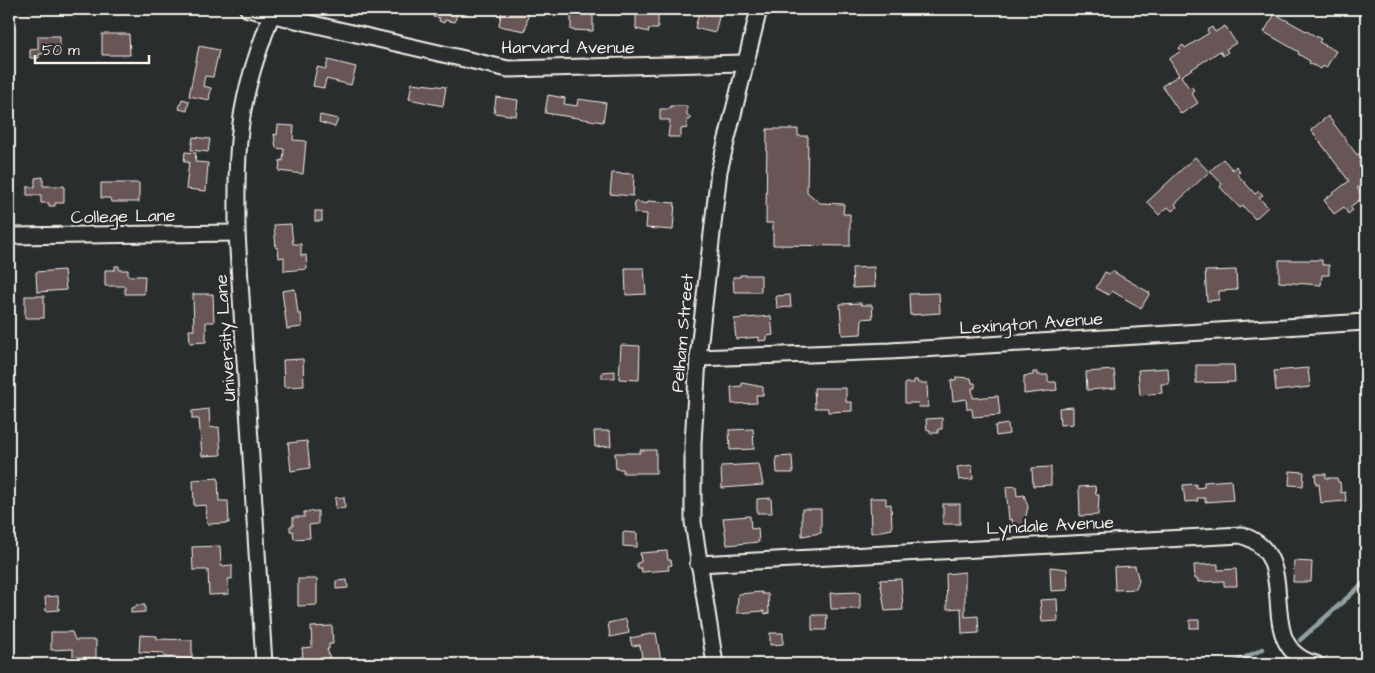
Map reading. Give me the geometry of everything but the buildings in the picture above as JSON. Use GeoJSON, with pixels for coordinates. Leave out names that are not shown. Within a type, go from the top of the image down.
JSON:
{"type":"FeatureCollection","features":[{"type":"Feature","properties":{"kind":"street","name":"Harvard Avenue"},"geometry":{"type":"LineString","coordinates":[[248,9],[508,69],[744,63]]}},
{"type":"Feature","properties":{"kind":"street","name":"Pelham Street"},"geometry":{"type":"LineString","coordinates":[[715,664],[698,564],[692,484],[698,358],[719,171],[744,63],[759,9]]}},
{"type":"Feature","properties":{"kind":"street","name":"University Lane"},"geometry":{"type":"LineString","coordinates":[[264,664],[238,233],[241,123],[254,62],[272,13]]}},
{"type":"Feature","properties":{"kind":"street","name":"College Lane"},"geometry":{"type":"LineString","coordinates":[[9,236],[238,233]]}},
{"type":"Feature","properties":{"kind":"street","name":"Lexington Avenue"},"geometry":{"type":"LineString","coordinates":[[698,358],[890,351],[1366,322]]}},
{"type":"Feature","properties":{"kind":"street","name":"Lyndale Avenue"},"geometry":{"type":"LineString","coordinates":[[698,564],[1241,535],[1260,545],[1273,562],[1280,626],[1285,640],[1298,656],[1316,664]]}},
{"type":"Feature","properties":{"kind":"waterway"},"geometry":{"type":"LineString","coordinates":[[1300,640],[1366,581]]}},
{"type":"Feature","properties":{"kind":"waterway"},"geometry":{"type":"LineString","coordinates":[[1231,664],[1263,649]]}}]}
